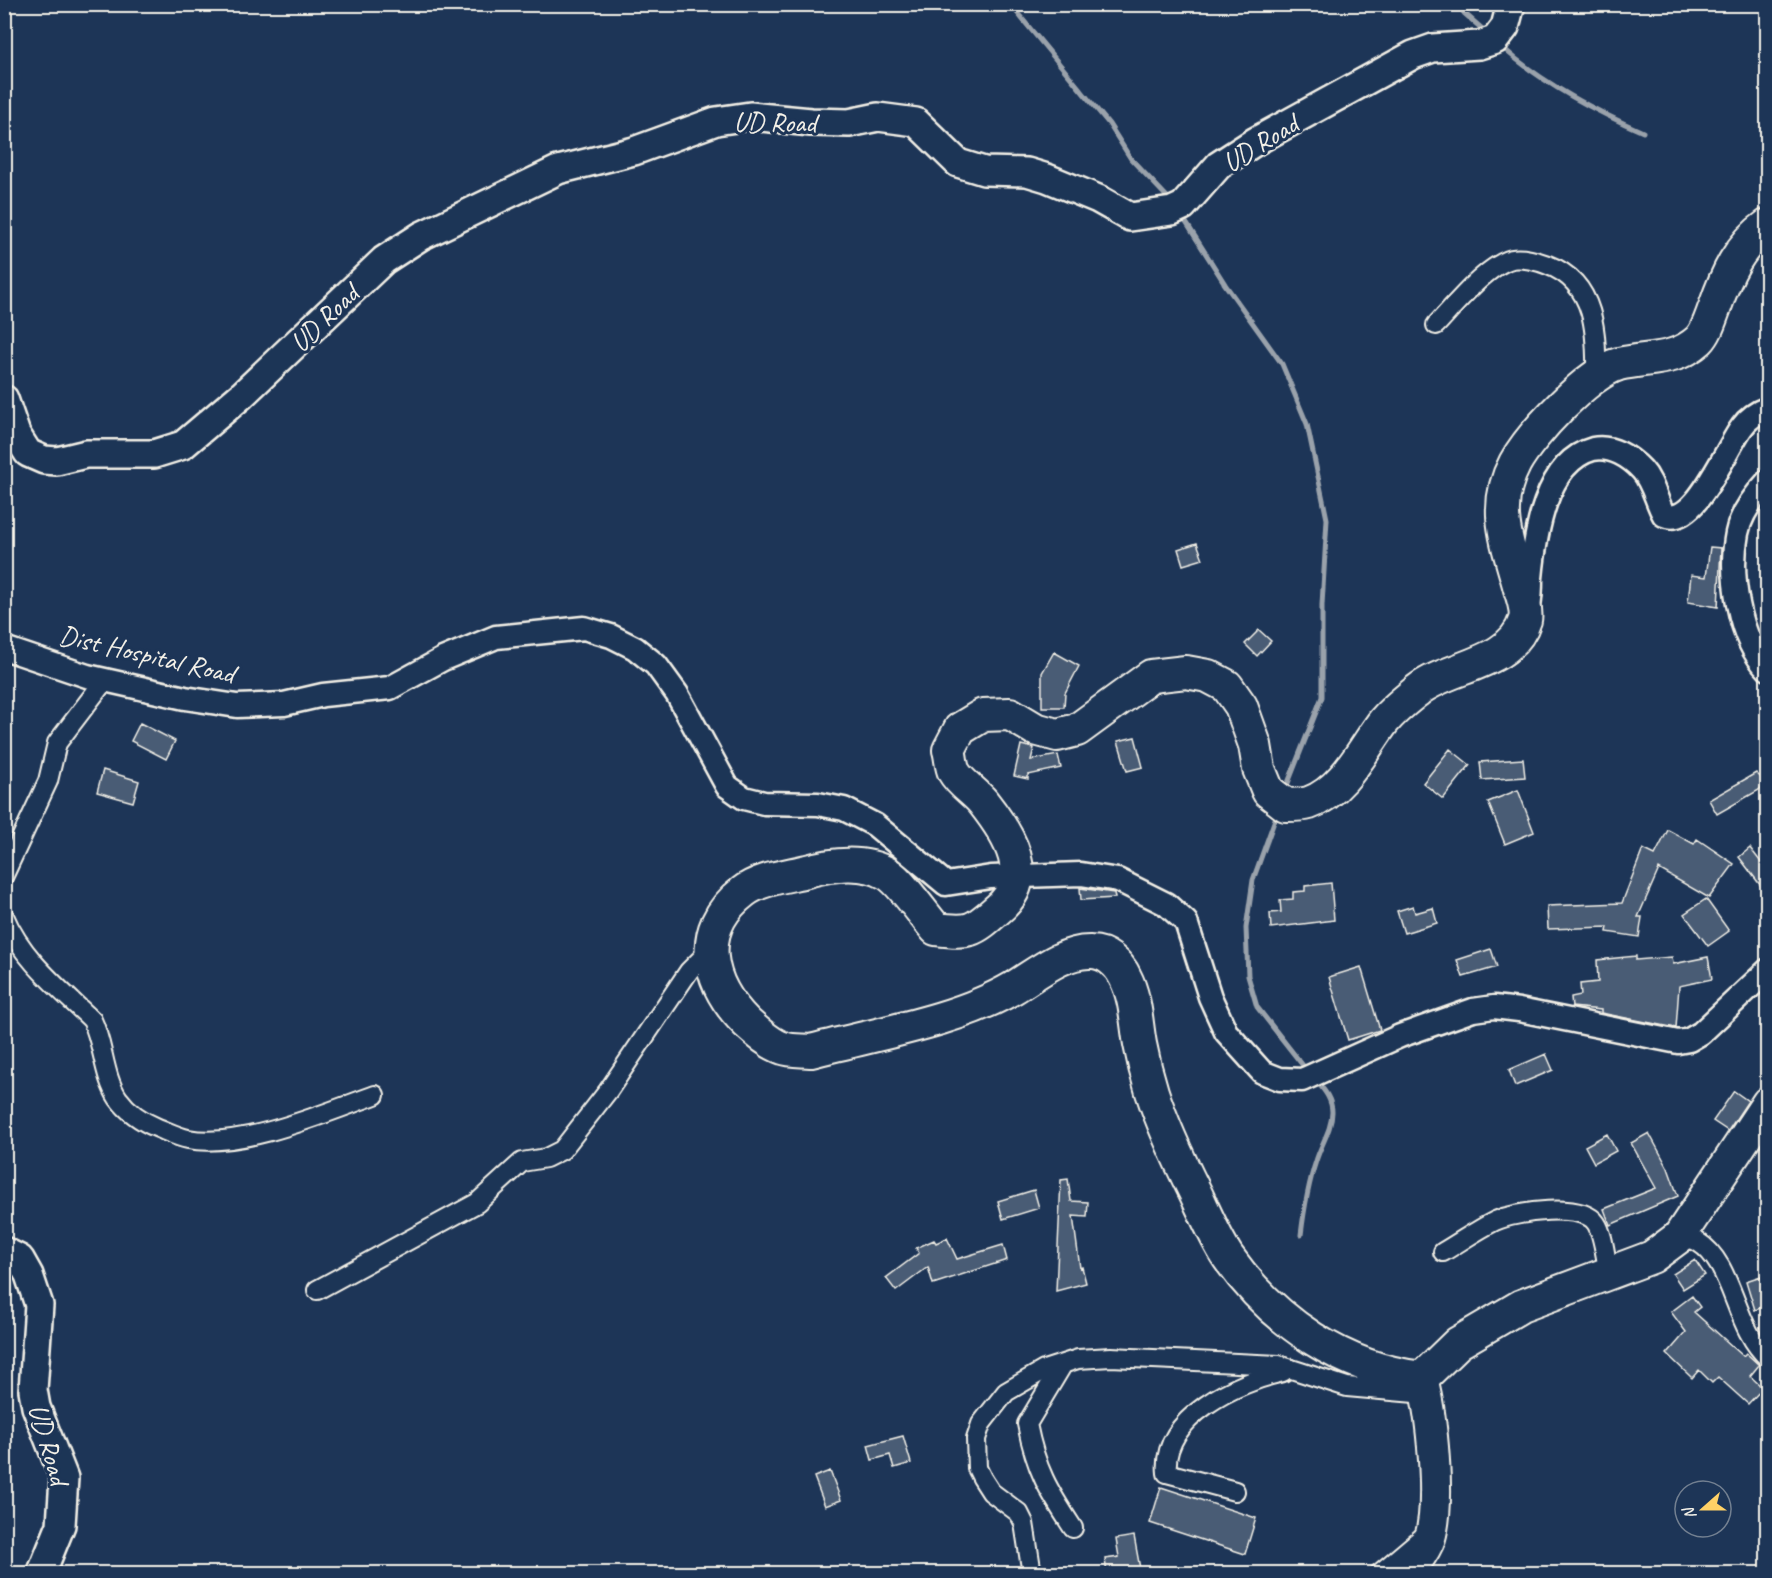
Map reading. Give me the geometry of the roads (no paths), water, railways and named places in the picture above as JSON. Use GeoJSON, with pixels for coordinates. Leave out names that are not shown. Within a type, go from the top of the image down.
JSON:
{"type":"FeatureCollection","features":[{"type":"Feature","properties":{"kind":"highway"},"geometry":{"type":"LineString","coordinates":[[1767,225],[1754,234],[1726,275],[1702,338],[1684,352],[1666,359],[1616,365],[1596,378],[1557,410],[1515,462],[1506,485],[1501,510],[1526,618],[1518,637],[1485,660],[1422,687],[1403,702],[1385,719],[1348,773],[1309,803],[1286,806],[1268,791],[1259,769],[1255,745],[1241,706],[1227,686],[1208,676],[1186,672],[1151,676],[1077,730],[1057,735],[1035,729],[1010,714],[983,716],[960,729],[949,750],[954,772],[983,802],[1011,844],[1019,878],[1011,898],[982,922],[964,932],[936,929],[888,874],[862,865],[822,867],[765,882],[743,891],[720,917],[711,949],[715,980],[733,1009],[755,1030],[783,1048],[811,1051],[973,1008],[1067,955],[1092,951],[1111,958],[1125,977],[1133,1000],[1140,1045],[1150,1084],[1168,1133],[1184,1171],[1228,1256],[1256,1290],[1295,1328],[1341,1356],[1424,1386],[1458,1343],[1521,1306],[1652,1257],[1679,1237],[1767,1103]]}},
{"type":"Feature","properties":{"kind":"main road","name":"UD Road"},"geometry":{"type":"LineString","coordinates":[[4,399],[16,434],[28,453],[44,460],[57,461],[86,454],[154,454],[183,445],[260,379],[384,260],[421,236],[558,170],[634,151],[716,121],[750,116],[849,123],[878,117],[898,118],[916,122],[958,163],[972,169],[1027,172],[1047,178],[1130,217],[1172,211],[1190,199],[1219,165],[1376,74],[1413,55],[1433,48],[1479,45],[1495,40],[1504,27],[1511,4]]}},
{"type":"Feature","properties":{"kind":"main road","name":"UD Road"},"geometry":{"type":"LineString","coordinates":[[4,1251],[20,1259],[29,1275],[39,1305],[33,1390],[36,1407],[64,1478],[61,1524],[41,1574]]}},
{"type":"Feature","properties":{"kind":"main road"},"geometry":{"type":"LineString","coordinates":[[1409,1568],[1429,1541],[1432,1529],[1434,1487],[1424,1386]]}},
{"type":"Feature","properties":{"kind":"street"},"geometry":{"type":"LineString","coordinates":[[1436,325],[1492,269],[1512,259],[1537,261],[1558,269],[1578,285],[1590,307],[1597,340],[1596,378]]}},
{"type":"Feature","properties":{"kind":"street"},"geometry":{"type":"LineString","coordinates":[[1526,618],[1541,518],[1555,480],[1572,461],[1585,452],[1598,448],[1620,453],[1643,471],[1664,515],[1671,518],[1680,515],[1697,500],[1742,426],[1756,413],[1767,408]]}},
{"type":"Feature","properties":{"kind":"street"},"geometry":{"type":"LineString","coordinates":[[1767,481],[1745,513],[1737,531],[1736,550],[1737,596],[1743,627],[1753,651],[1767,669]]}},
{"type":"Feature","properties":{"kind":"street","name":"Dist Hospital Road"},"geometry":{"type":"LineString","coordinates":[[4,648],[105,680],[185,698],[237,706],[284,704],[323,695],[390,688],[443,658],[496,637],[584,628],[611,636],[635,648],[656,665],[677,694],[727,786],[744,798],[764,803],[818,804],[844,809],[875,825],[946,884],[991,877],[1019,878],[1081,874],[1118,880],[1167,904],[1186,922],[1194,938],[1210,997],[1226,1032],[1262,1072],[1280,1079],[1302,1080],[1400,1036],[1473,1010],[1494,1007],[1678,1042],[1689,1040],[1701,1033],[1767,970]]}},
{"type":"Feature","properties":{"kind":"street"},"geometry":{"type":"LineString","coordinates":[[4,875],[48,781],[57,743],[105,680]]}},
{"type":"Feature","properties":{"kind":"street"},"geometry":{"type":"LineString","coordinates":[[4,916],[10,930],[26,954],[92,1020],[98,1033],[110,1081],[118,1098],[133,1114],[150,1125],[190,1140],[225,1138],[295,1124],[375,1095]]}},
{"type":"Feature","properties":{"kind":"street"},"geometry":{"type":"LineString","coordinates":[[317,1290],[477,1203],[522,1162],[546,1158],[562,1150],[608,1091],[689,971],[711,949]]}},
{"type":"Feature","properties":{"kind":"street"},"geometry":{"type":"LineString","coordinates":[[1443,1252],[1496,1221],[1525,1213],[1575,1211],[1588,1215],[1597,1224],[1608,1272]]}},
{"type":"Feature","properties":{"kind":"street"},"geometry":{"type":"LineString","coordinates":[[1679,1237],[1697,1241],[1714,1259],[1731,1288],[1748,1335],[1767,1358]]}},
{"type":"Feature","properties":{"kind":"street"},"geometry":{"type":"LineString","coordinates":[[1032,1574],[1024,1523],[1019,1514],[991,1492],[977,1468],[976,1440],[981,1424],[1006,1392],[1022,1380],[1078,1359],[1111,1357],[1279,1365],[1347,1387],[1424,1386]]}},
{"type":"Feature","properties":{"kind":"street"},"geometry":{"type":"LineString","coordinates":[[1063,1364],[1027,1424],[1033,1457],[1042,1481],[1072,1528]]}},
{"type":"Feature","properties":{"kind":"street"},"geometry":{"type":"LineString","coordinates":[[1234,1491],[1167,1473],[1166,1462],[1171,1442],[1186,1423],[1217,1397],[1260,1377],[1296,1369]]}},
{"type":"Feature","properties":{"kind":"street"},"geometry":{"type":"LineString","coordinates":[[1379,1574],[1432,1529]]}},
{"type":"Feature","properties":{"kind":"waterway"},"geometry":{"type":"LineString","coordinates":[[1010,4],[1109,124],[1131,159],[1171,201]]}},
{"type":"Feature","properties":{"kind":"waterway"},"geometry":{"type":"LineString","coordinates":[[1459,4],[1464,13],[1488,34]]}},
{"type":"Feature","properties":{"kind":"waterway"},"geometry":{"type":"LineString","coordinates":[[1501,46],[1533,72],[1568,95],[1643,132]]}},
{"type":"Feature","properties":{"kind":"waterway"},"geometry":{"type":"LineString","coordinates":[[1182,216],[1225,284]]}},
{"type":"Feature","properties":{"kind":"waterway"},"geometry":{"type":"LineString","coordinates":[[1224,283],[1282,364],[1307,424],[1327,519],[1322,605],[1322,697],[1288,783]]}},
{"type":"Feature","properties":{"kind":"waterway"},"geometry":{"type":"LineString","coordinates":[[1275,819],[1253,880],[1246,928],[1248,976],[1257,1007],[1308,1072]]}},
{"type":"Feature","properties":{"kind":"waterway"},"geometry":{"type":"LineString","coordinates":[[1301,1235],[1311,1179],[1332,1118],[1329,1098],[1315,1079]]}}]}
